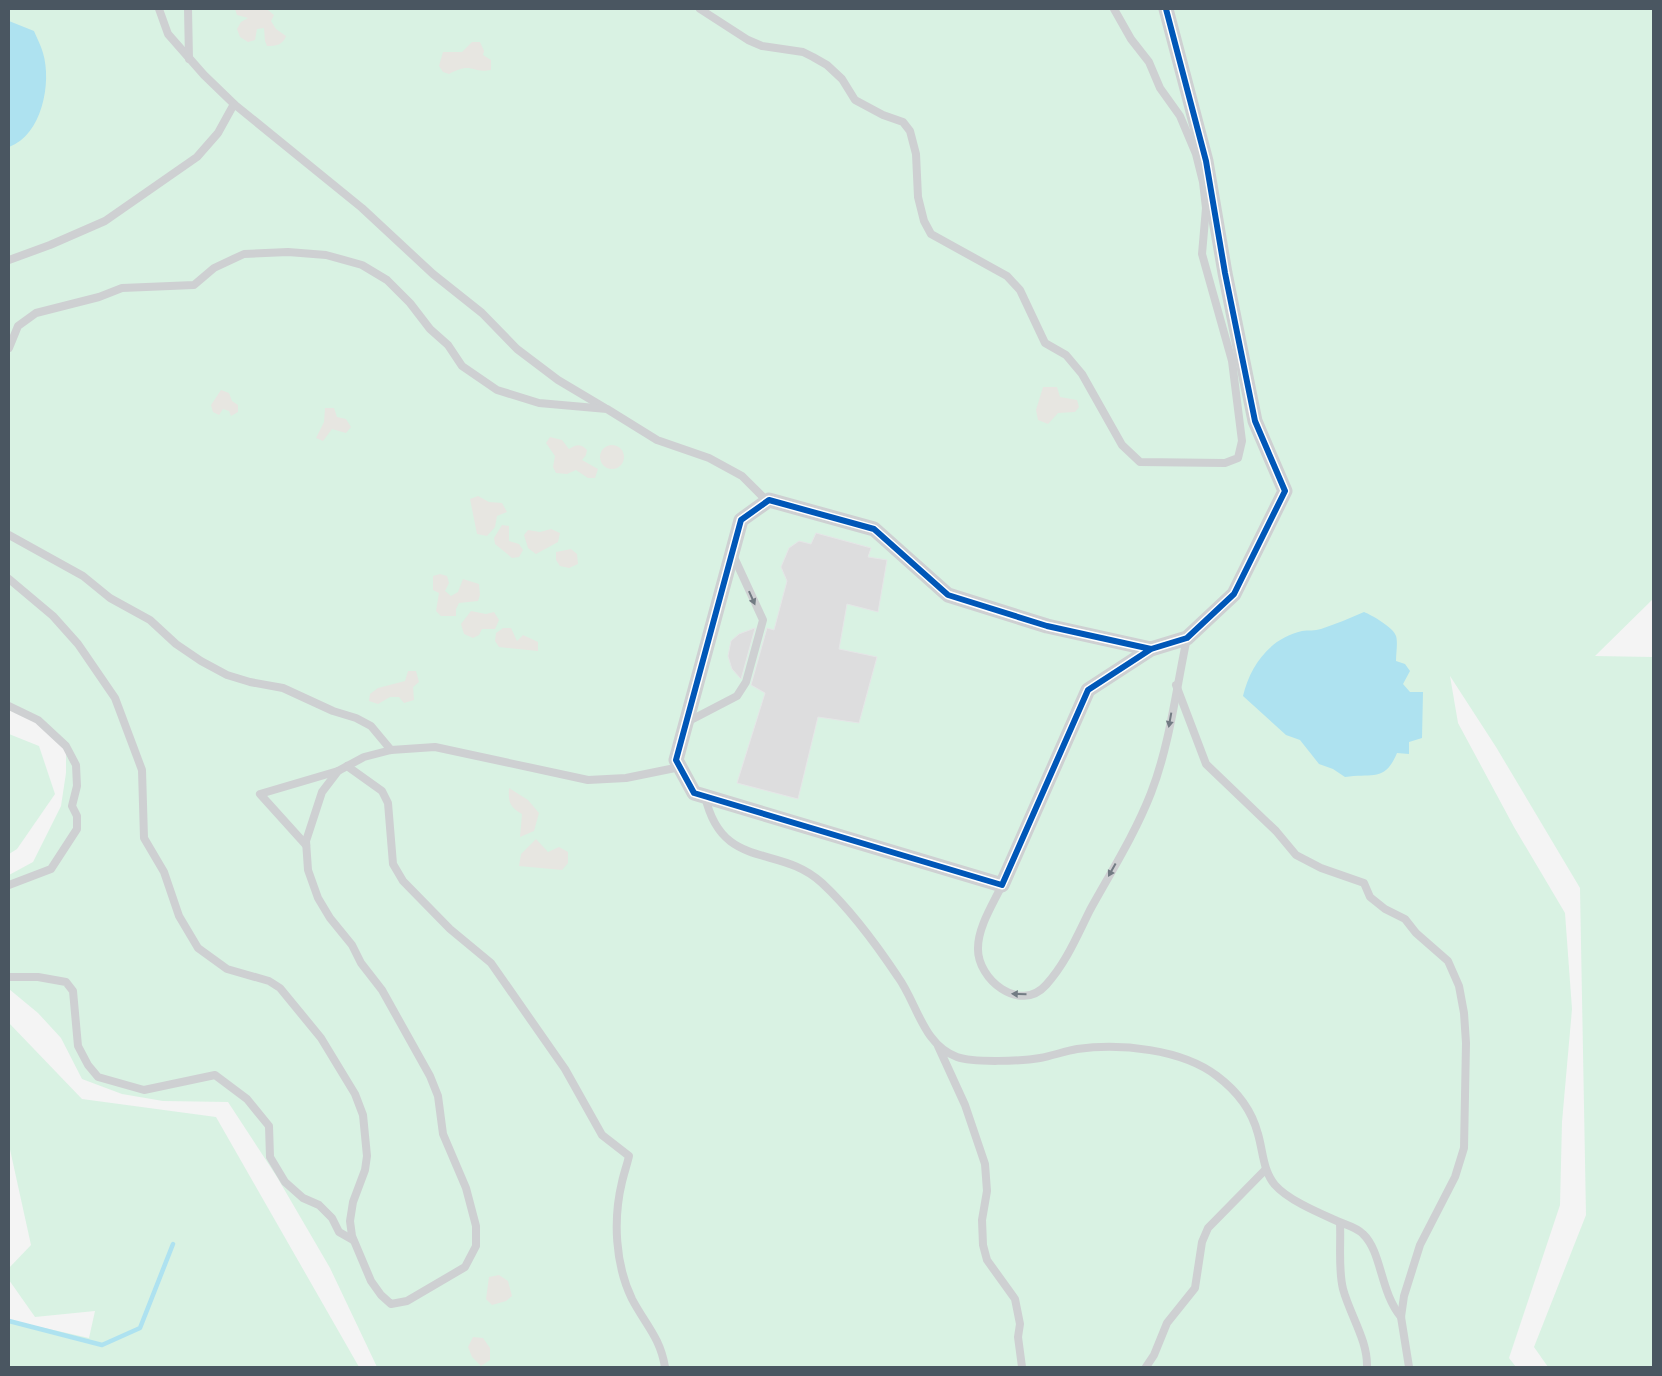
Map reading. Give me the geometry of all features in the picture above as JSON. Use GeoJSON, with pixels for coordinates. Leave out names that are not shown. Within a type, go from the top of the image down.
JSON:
{"type":"FeatureCollection","features":[{"type":"Feature","properties":{"kind":"street"},"geometry":{"type":"LineString","coordinates":[[1151,649],[1047,626],[948,595],[874,529],[767,501],[741,520],[676,760],[694,793],[1002,885],[1088,690],[1151,649],[1187,638],[1234,594],[1285,491],[1255,421],[1225,273],[1206,161],[1166,9]]}},
{"type":"Feature","properties":{"kind":"lane"},"geometry":{"type":"LineString","coordinates":[[159,9],[168,34],[189,59],[234,104],[362,208],[433,274],[482,313],[516,349],[558,380],[657,440],[709,458],[742,476],[767,501]]}},
{"type":"Feature","properties":{"kind":"lane"},"geometry":{"type":"LineString","coordinates":[[188,9],[189,59]]}},
{"type":"Feature","properties":{"kind":"lane"},"geometry":{"type":"LineString","coordinates":[[700,9],[748,40],[762,46],[808,54],[827,66],[842,79],[856,100],[883,115],[903,122],[910,131],[916,154],[918,197],[924,221],[931,234],[1007,276],[1020,290],[1045,343],[1066,355],[1082,374],[1122,445],[1140,462],[1225,463],[1238,458],[1242,442],[1232,361],[1202,254],[1206,233],[1203,182],[1196,154],[1180,116],[1160,88],[1150,62],[1131,39],[1114,9]]}},
{"type":"Feature","properties":{"kind":"lane"},"geometry":{"type":"LineString","coordinates":[[9,260],[50,245],[105,221],[197,157],[218,133],[234,104]]}},
{"type":"Feature","properties":{"kind":"lane"},"geometry":{"type":"LineString","coordinates":[[9,348],[18,326],[36,313],[99,297],[122,288],[194,285],[214,268],[244,254],[288,252],[326,255],[362,266],[387,280],[410,303],[430,329],[448,346],[462,366],[497,390],[539,403],[606,410]]}},
{"type":"Feature","properties":{"kind":"lane"},"geometry":{"type":"LineString","coordinates":[[9,535],[83,576],[110,598],[150,620],[176,644],[201,661],[227,675],[250,682],[283,688],[333,711],[356,718],[371,726],[391,750]]}},
{"type":"Feature","properties":{"kind":"lane"},"geometry":{"type":"LineString","coordinates":[[686,723],[737,696],[746,682],[749,673],[762,620],[732,553]]}},
{"type":"Feature","properties":{"kind":"lane"},"geometry":{"type":"LineString","coordinates":[[9,579],[53,616],[78,644],[115,698],[142,770],[144,838],[164,872],[179,916],[198,948],[227,969],[269,981],[280,988],[320,1038],[355,1094],[363,1115],[367,1156],[365,1170],[353,1202],[350,1221],[353,1240],[371,1280],[381,1295],[391,1304],[407,1302],[465,1267],[476,1246],[476,1226],[466,1188],[443,1134],[438,1096],[430,1076],[382,990],[360,963],[352,945],[330,918],[318,898],[308,870],[306,845],[310,827],[322,792],[338,771]]}},
{"type":"Feature","properties":{"kind":"lane"},"geometry":{"type":"LineString","coordinates":[[1002,885],[978,936],[979,962],[984,973],[1009,994],[1030,994],[1046,985],[1067,957],[1125,848],[1151,792],[1166,742],[1187,638]]}},
{"type":"Feature","properties":{"kind":"lane"},"geometry":{"type":"LineString","coordinates":[[1176,685],[1206,764],[1276,831],[1296,855],[1321,868],[1364,883],[1370,896],[1385,909],[1405,919],[1416,933],[1448,961],[1459,986],[1464,1013],[1466,1043],[1464,1148],[1455,1177],[1420,1245],[1411,1269],[1400,1317],[1409,1367]]}},
{"type":"Feature","properties":{"kind":"lane"},"geometry":{"type":"LineString","coordinates":[[9,706],[38,720],[66,746],[76,765],[77,786],[72,806],[77,816],[77,829],[51,869],[9,885]]}},
{"type":"Feature","properties":{"kind":"lane"},"geometry":{"type":"LineString","coordinates":[[306,845],[260,794],[338,771],[364,757],[391,750],[435,747],[588,780],[634,777],[680,767]]}},
{"type":"Feature","properties":{"kind":"lane"},"geometry":{"type":"LineString","coordinates":[[347,766],[382,791],[388,803],[393,864],[403,881],[450,929],[492,963],[565,1069],[602,1135],[629,1156],[622,1182],[619,1206],[617,1234],[620,1264],[632,1299],[662,1347],[665,1367]]}},
{"type":"Feature","properties":{"kind":"lane"},"geometry":{"type":"LineString","coordinates":[[705,796],[710,817],[720,832],[732,843],[748,852],[798,868],[821,882],[853,917],[900,979],[924,1026],[938,1046],[965,1104],[985,1164],[987,1191],[982,1220],[983,1246],[987,1260],[1015,1299],[1020,1324],[1018,1337],[1022,1367]]}},
{"type":"Feature","properties":{"kind":"lane"},"geometry":{"type":"LineString","coordinates":[[9,978],[38,977],[66,982],[73,991],[78,1046],[88,1065],[98,1078],[144,1090],[215,1075],[230,1084],[247,1099],[269,1126],[270,1157],[285,1182],[303,1198],[319,1205],[332,1218],[339,1232],[353,1240]]}},
{"type":"Feature","properties":{"kind":"lane"},"geometry":{"type":"LineString","coordinates":[[938,1046],[958,1057],[990,1060],[1038,1059],[1076,1049],[1113,1047],[1153,1049],[1197,1065],[1217,1075],[1248,1107],[1258,1135],[1266,1169],[1275,1185],[1316,1212],[1360,1231],[1369,1240],[1383,1285],[1392,1306],[1400,1317]]}},
{"type":"Feature","properties":{"kind":"lane"},"geometry":{"type":"LineString","coordinates":[[1146,1367],[1154,1355],[1167,1323],[1195,1288],[1202,1242],[1208,1228],[1266,1169]]}},
{"type":"Feature","properties":{"kind":"lane"},"geometry":{"type":"LineString","coordinates":[[1340,1223],[1341,1283],[1348,1308],[1365,1347],[1367,1367]]}},
{"type":"Feature","properties":{"kind":"green space"},"geometry":{"type":"Polygon","coordinates":[[[9,9],[1653,9],[1653,599],[1595,656],[1653,657],[1653,1367],[1548,1367],[1534,1347],[1586,1215],[1580,888],[1496,747],[1450,676],[1458,723],[1514,827],[1565,913],[1572,1009],[1562,1122],[1560,1205],[1509,1358],[1516,1367],[377,1367],[330,1268],[277,1177],[228,1102],[163,1101],[122,1094],[82,1079],[61,1038],[38,1013],[9,989],[9,875],[33,862],[61,806],[66,773],[66,746],[38,720],[9,702],[9,9]]]}},
{"type":"Feature","properties":{"kind":"green space"},"geometry":{"type":"Polygon","coordinates":[[[9,734],[39,746],[55,794],[17,849],[9,854],[9,734]]]}},
{"type":"Feature","properties":{"kind":"green space"},"geometry":{"type":"Polygon","coordinates":[[[9,1023],[82,1099],[216,1117],[359,1367],[9,1367],[9,1320],[89,1338],[95,1311],[35,1317],[9,1280],[9,1268],[31,1245],[9,1145],[9,1023]]]}},
{"type":"Feature","properties":{"kind":"sand"},"geometry":{"type":"Polygon","coordinates":[[[235,9],[268,10],[274,15],[271,21],[276,29],[286,36],[285,39],[279,44],[267,46],[264,28],[257,29],[255,40],[248,42],[240,37],[237,29],[241,22],[248,18],[237,15],[235,9]]]}},
{"type":"Feature","properties":{"kind":"sand"},"geometry":{"type":"Polygon","coordinates":[[[472,42],[480,42],[484,51],[483,55],[491,60],[491,70],[463,68],[449,74],[443,72],[439,66],[443,52],[462,52],[472,42]]]}},
{"type":"Feature","properties":{"kind":"sand"},"geometry":{"type":"Polygon","coordinates":[[[1043,387],[1057,387],[1060,397],[1077,400],[1079,407],[1075,412],[1058,413],[1048,424],[1038,420],[1036,410],[1043,387]]]}},
{"type":"Feature","properties":{"kind":"sand"},"geometry":{"type":"Polygon","coordinates":[[[221,390],[229,393],[232,401],[238,405],[238,412],[231,416],[229,411],[223,409],[219,415],[213,412],[211,405],[221,390]]]}},
{"type":"Feature","properties":{"kind":"sand"},"geometry":{"type":"Polygon","coordinates":[[[325,408],[334,408],[337,417],[346,419],[351,427],[346,433],[332,429],[323,441],[316,438],[324,422],[325,408]]]}},
{"type":"Feature","properties":{"kind":"sand"},"geometry":{"type":"Polygon","coordinates":[[[550,437],[562,440],[569,449],[578,445],[587,450],[582,460],[598,469],[595,478],[588,478],[576,470],[567,474],[556,473],[553,467],[555,456],[546,443],[550,437]]]}},
{"type":"Feature","properties":{"kind":"sand"},"geometry":{"type":"Polygon","coordinates":[[[612,445],[621,448],[624,457],[621,466],[612,469],[603,466],[600,457],[603,448],[612,445]]]}},
{"type":"Feature","properties":{"kind":"sand"},"geometry":{"type":"Polygon","coordinates":[[[478,496],[489,502],[502,503],[507,512],[497,516],[495,527],[487,536],[477,534],[470,499],[478,496]]]}},
{"type":"Feature","properties":{"kind":"sand"},"geometry":{"type":"Polygon","coordinates":[[[502,525],[509,526],[509,541],[519,544],[523,550],[519,557],[512,558],[495,544],[494,538],[502,525]]]}},
{"type":"Feature","properties":{"kind":"sand"},"geometry":{"type":"Polygon","coordinates":[[[551,529],[560,533],[558,542],[536,554],[528,548],[524,535],[528,530],[540,532],[551,529]]]}},
{"type":"Feature","properties":{"kind":"sand"},"geometry":{"type":"Polygon","coordinates":[[[571,549],[577,554],[578,564],[569,568],[560,566],[556,560],[556,552],[571,549]]]}},
{"type":"Feature","properties":{"kind":"sand"},"geometry":{"type":"Polygon","coordinates":[[[440,574],[447,576],[449,583],[445,591],[451,596],[458,592],[463,579],[479,584],[480,595],[478,601],[459,603],[456,609],[456,616],[441,616],[436,611],[439,593],[433,590],[433,576],[440,574]]]}},
{"type":"Feature","properties":{"kind":"sand"},"geometry":{"type":"Polygon","coordinates":[[[471,611],[486,614],[494,612],[499,620],[495,629],[482,629],[479,635],[473,638],[464,634],[461,624],[471,611]]]}},
{"type":"Feature","properties":{"kind":"sand"},"geometry":{"type":"Polygon","coordinates":[[[503,628],[511,628],[517,641],[523,635],[538,642],[538,651],[499,647],[495,641],[496,633],[503,628]]]}},
{"type":"Feature","properties":{"kind":"sand"},"geometry":{"type":"Polygon","coordinates":[[[408,671],[416,671],[419,682],[413,687],[414,700],[404,703],[399,697],[390,697],[378,704],[369,701],[370,694],[378,688],[405,681],[408,671]]]}},
{"type":"Feature","properties":{"kind":"sand"},"geometry":{"type":"Polygon","coordinates":[[[509,788],[528,800],[539,813],[534,831],[520,837],[522,814],[511,804],[509,788]]]}},
{"type":"Feature","properties":{"kind":"sand"},"geometry":{"type":"Polygon","coordinates":[[[536,839],[548,852],[559,847],[568,852],[568,863],[562,870],[519,866],[521,854],[536,839]]]}},
{"type":"Feature","properties":{"kind":"sand"},"geometry":{"type":"Polygon","coordinates":[[[499,1275],[508,1281],[512,1296],[506,1301],[492,1305],[486,1299],[489,1277],[499,1275]]]}},
{"type":"Feature","properties":{"kind":"sand"},"geometry":{"type":"Polygon","coordinates":[[[473,1337],[483,1338],[490,1348],[490,1360],[481,1366],[472,1357],[468,1347],[473,1337]]]}},
{"type":"Feature","properties":{"kind":"water"},"geometry":{"type":"Polygon","coordinates":[[[9,21],[34,31],[43,53],[46,79],[42,107],[37,120],[20,141],[9,147],[9,21]]]}},
{"type":"Feature","properties":{"kind":"water"},"geometry":{"type":"Polygon","coordinates":[[[1364,612],[1382,622],[1394,633],[1397,641],[1396,661],[1405,664],[1410,671],[1403,684],[1410,692],[1423,692],[1422,738],[1409,742],[1409,754],[1397,753],[1388,768],[1383,772],[1345,777],[1333,769],[1319,764],[1300,740],[1286,735],[1243,696],[1256,664],[1280,640],[1302,631],[1321,629],[1364,612]]]}},
{"type":"Feature","properties":{"kind":"building"},"geometry":{"type":"Polygon","coordinates":[[[816,533],[871,548],[868,557],[887,560],[878,612],[847,604],[839,649],[877,657],[859,723],[818,717],[798,799],[737,783],[765,693],[751,685],[767,628],[774,630],[787,581],[781,567],[789,548],[799,541],[811,544],[816,533]]]}},
{"type":"Feature","properties":{"kind":"building"},"geometry":{"type":"Polygon","coordinates":[[[755,628],[741,679],[732,669],[728,656],[731,641],[739,634],[755,628]]]}},
{"type":"Feature","properties":{"kind":"waterway"},"geometry":{"type":"LineString","coordinates":[[9,1321],[102,1345],[140,1328],[173,1244]]}},
{"type":"Feature","properties":{"kind":"cycle path"},"geometry":{"type":"LineString","coordinates":[[1151,649],[1047,626],[948,595],[874,529],[769,500],[741,520],[676,760],[694,793],[1002,885],[1088,690],[1151,649],[1187,638],[1234,594],[1285,491],[1255,421],[1225,273],[1206,161],[1166,9]]}}]}
